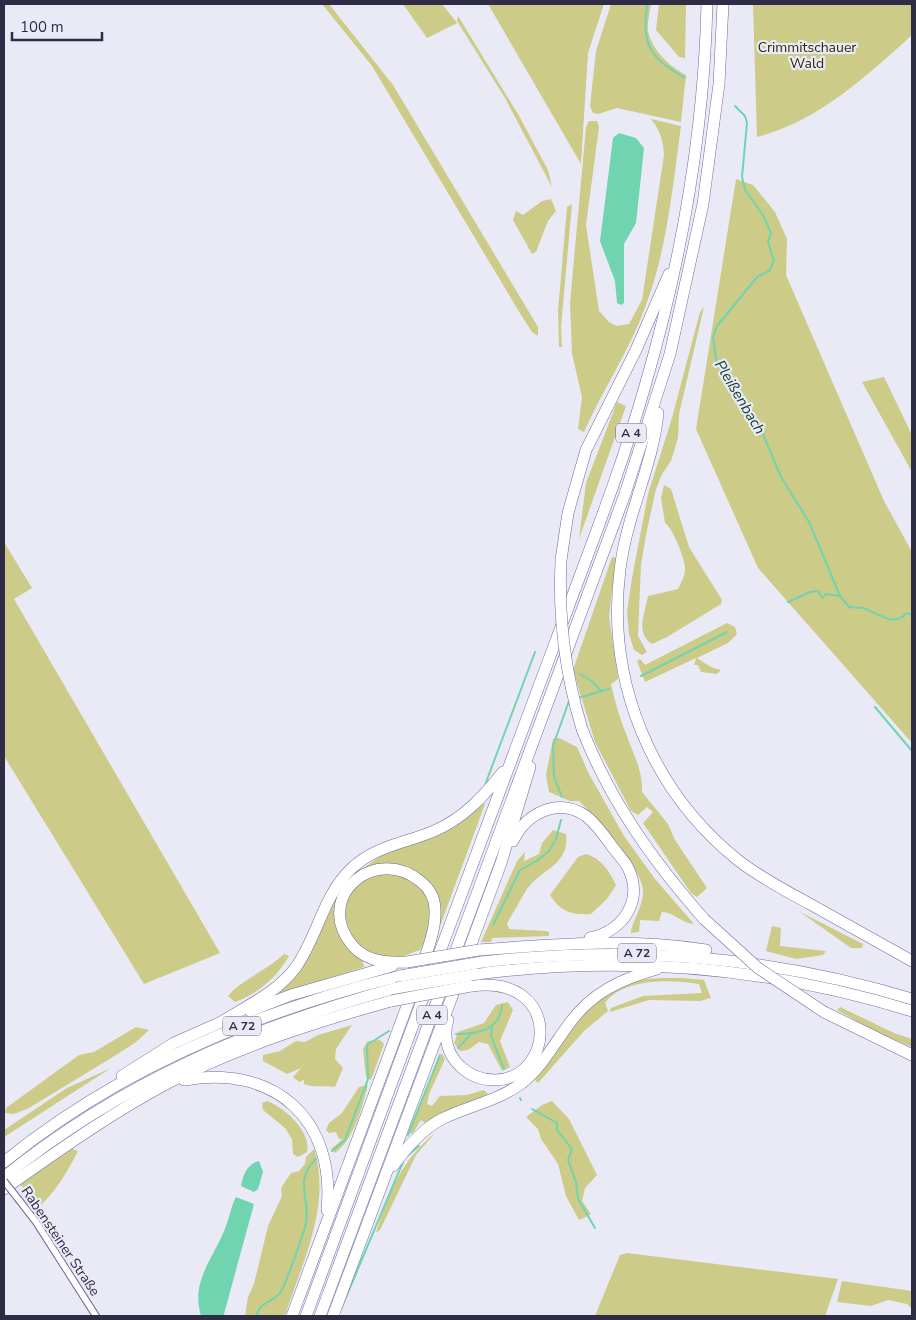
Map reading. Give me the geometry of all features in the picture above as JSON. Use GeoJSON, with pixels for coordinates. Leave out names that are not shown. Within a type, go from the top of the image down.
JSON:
{"type":"FeatureCollection","features":[{"type":"Feature","properties":{"kind":"highway","name":"A 4"},"geometry":{"type":"LineString","coordinates":[[306,1316],[630,435],[660,332],[678,255],[691,182],[701,98],[707,4]]}},
{"type":"Feature","properties":{"kind":"highway","name":"A 4"},"geometry":{"type":"LineString","coordinates":[[320,1316],[624,494],[660,388],[683,305],[703,204],[718,84],[723,4]]}},
{"type":"Feature","properties":{"kind":"highway"},"geometry":{"type":"LineString","coordinates":[[678,255],[636,350],[586,450],[568,513],[561,560],[560,604],[562,644],[582,729],[602,775],[626,819],[665,874],[704,919],[758,968],[824,1012],[912,1054]]}},
{"type":"Feature","properties":{"kind":"highway"},"geometry":{"type":"LineString","coordinates":[[660,388],[657,422],[625,542],[617,593],[617,628],[623,673],[630,702],[644,738],[657,765],[677,796],[712,836],[740,861],[782,888],[912,961]]}},
{"type":"Feature","properties":{"kind":"highway"},"geometry":{"type":"LineString","coordinates":[[333,1316],[501,863],[518,810],[543,714]]}},
{"type":"Feature","properties":{"kind":"highway"},"geometry":{"type":"LineString","coordinates":[[223,1022],[273,990],[295,969],[310,943],[331,895],[352,868],[383,848],[451,823],[471,809],[510,763]]}},
{"type":"Feature","properties":{"kind":"highway"},"geometry":{"type":"LineString","coordinates":[[292,1316],[325,1226],[429,946],[435,926],[436,908],[430,891],[409,872],[386,867],[367,872],[351,885],[343,899],[340,916],[345,935],[358,952],[370,959],[381,962],[407,962],[481,956],[571,943],[612,931],[623,921],[630,909],[633,896],[632,882],[627,867],[594,823],[584,815],[565,808],[552,808],[541,812],[523,825],[501,863]]}},
{"type":"Feature","properties":{"kind":"highway"},"geometry":{"type":"LineString","coordinates":[[571,943],[655,944],[750,957],[791,969]]}},
{"type":"Feature","properties":{"kind":"highway","name":"A 72"},"geometry":{"type":"LineString","coordinates":[[4,1162],[93,1100],[181,1052],[235,1028],[308,1001],[481,956],[595,953],[714,958],[832,977],[912,999]]}},
{"type":"Feature","properties":{"kind":"highway"},"geometry":{"type":"LineString","coordinates":[[93,1100],[128,1071],[150,1056],[223,1022],[291,995],[407,962]]}},
{"type":"Feature","properties":{"kind":"highway","name":"A 72"},"geometry":{"type":"LineString","coordinates":[[4,1176],[51,1142],[105,1107],[187,1062],[267,1027],[396,988],[477,974],[564,966],[668,966],[787,980],[833,989],[912,1011]]}},
{"type":"Feature","properties":{"kind":"highway"},"geometry":{"type":"LineString","coordinates":[[386,1175],[416,1138],[429,1127],[457,1112],[503,1094],[521,1083],[544,1060],[584,1005],[601,991],[636,975],[668,966]]}},
{"type":"Feature","properties":{"kind":"highway"},"geometry":{"type":"LineString","coordinates":[[4,1189],[109,1117],[170,1082],[237,1052],[299,1028],[391,1001],[471,986],[507,987],[517,991],[530,1003],[537,1014],[540,1039],[536,1054],[526,1067],[510,1077],[488,1080],[472,1075],[460,1066],[451,1055],[447,1041],[446,1025],[454,991]]}},
{"type":"Feature","properties":{"kind":"highway"},"geometry":{"type":"LineString","coordinates":[[170,1082],[207,1076],[239,1078],[272,1090],[286,1099],[300,1113],[321,1146],[328,1178],[325,1226]]}},
{"type":"Feature","properties":{"kind":"street","name":"Rabensteiner Straße"},"geometry":{"type":"LineString","coordinates":[[4,1180],[36,1222],[96,1316]]}},
{"type":"Feature","properties":{"kind":"green space"},"geometry":{"type":"Polygon","coordinates":[[[322,4],[329,4],[393,85],[538,327],[538,336],[532,332],[521,315],[372,66],[322,4]]]}},
{"type":"Feature","properties":{"kind":"green space"},"geometry":{"type":"Polygon","coordinates":[[[403,4],[442,4],[457,23],[427,38],[403,4]]]}},
{"type":"Feature","properties":{"kind":"green space"},"geometry":{"type":"Polygon","coordinates":[[[488,4],[604,4],[588,53],[581,164],[488,4]]]}},
{"type":"Feature","properties":{"kind":"green space"},"geometry":{"type":"Polygon","coordinates":[[[611,4],[651,4],[648,31],[653,45],[673,67],[686,75],[681,122],[617,108],[598,114],[593,113],[590,106],[596,51],[611,4]]]}},
{"type":"Feature","properties":{"kind":"green space"},"geometry":{"type":"Polygon","coordinates":[[[659,4],[686,4],[685,58],[679,57],[656,30],[659,4]]]}},
{"type":"Feature","properties":{"kind":"green space","name":"Crimmitschauer Wald"},"geometry":{"type":"Polygon","coordinates":[[[753,4],[912,4],[912,35],[859,81],[821,109],[779,130],[757,137],[753,4]]]}},
{"type":"Feature","properties":{"kind":"green space"},"geometry":{"type":"Polygon","coordinates":[[[458,16],[518,114],[548,170],[552,187],[505,98],[457,21],[458,16]]]}},
{"type":"Feature","properties":{"kind":"green space"},"geometry":{"type":"Polygon","coordinates":[[[651,119],[681,126],[664,239],[653,284],[640,322],[584,432],[578,429],[582,397],[572,354],[570,303],[586,127],[589,121],[597,121],[599,127],[586,225],[599,311],[609,322],[616,326],[629,324],[642,300],[664,155],[657,127],[651,119]]]}},
{"type":"Feature","properties":{"kind":"green space"},"geometry":{"type":"Polygon","coordinates":[[[736,179],[753,185],[775,212],[787,239],[786,275],[884,501],[912,552],[912,743],[758,568],[696,429],[736,179]]]}},
{"type":"Feature","properties":{"kind":"green space"},"geometry":{"type":"Polygon","coordinates":[[[551,199],[556,211],[548,221],[536,252],[532,254],[513,220],[516,211],[523,215],[542,201],[551,199]]]}},
{"type":"Feature","properties":{"kind":"green space"},"geometry":{"type":"Polygon","coordinates":[[[572,204],[561,327],[562,347],[559,347],[558,311],[567,207],[572,204]]]}},
{"type":"Feature","properties":{"kind":"green space"},"geometry":{"type":"Polygon","coordinates":[[[704,307],[679,414],[678,438],[671,461],[662,474],[656,489],[646,535],[641,565],[638,636],[647,652],[642,655],[634,650],[629,634],[627,612],[632,578],[648,494],[672,418],[700,312],[704,307]]]}},
{"type":"Feature","properties":{"kind":"green space"},"geometry":{"type":"Polygon","coordinates":[[[884,377],[912,435],[912,472],[862,382],[884,377]]]}},
{"type":"Feature","properties":{"kind":"green space"},"geometry":{"type":"Polygon","coordinates":[[[617,402],[626,406],[579,539],[586,483],[617,402]]]}},
{"type":"Feature","properties":{"kind":"green space"},"geometry":{"type":"Polygon","coordinates":[[[664,485],[671,489],[689,547],[722,600],[721,604],[652,644],[647,639],[642,628],[648,596],[678,589],[685,570],[678,545],[672,531],[665,523],[661,498],[664,485]]]}},
{"type":"Feature","properties":{"kind":"green space"},"geometry":{"type":"Polygon","coordinates":[[[4,542],[32,588],[14,599],[220,953],[144,984],[4,756],[4,542]]]}},
{"type":"Feature","properties":{"kind":"green space"},"geometry":{"type":"Polygon","coordinates":[[[612,557],[616,558],[609,616],[618,679],[611,684],[614,697],[622,724],[640,770],[642,792],[668,824],[675,840],[707,888],[697,897],[691,893],[643,823],[653,812],[647,807],[638,815],[631,811],[595,742],[573,670],[612,557]]]}},
{"type":"Feature","properties":{"kind":"green space"},"geometry":{"type":"Polygon","coordinates":[[[727,623],[735,627],[737,634],[728,643],[697,658],[711,667],[721,670],[717,674],[701,672],[698,665],[694,665],[696,658],[645,682],[637,661],[640,659],[645,665],[727,623]]]}},
{"type":"Feature","properties":{"kind":"green space"},"geometry":{"type":"Polygon","coordinates":[[[559,738],[577,747],[589,774],[624,836],[655,879],[694,924],[662,912],[659,921],[640,920],[639,932],[631,933],[643,895],[641,880],[635,869],[595,818],[579,801],[570,801],[549,792],[546,775],[553,739],[559,738]]]}},
{"type":"Feature","properties":{"kind":"green space"},"geometry":{"type":"Polygon","coordinates":[[[485,804],[436,937],[440,908],[434,889],[428,881],[412,869],[392,864],[379,864],[361,871],[337,913],[362,959],[364,967],[277,995],[295,976],[336,897],[350,878],[386,852],[435,837],[456,826],[485,804]]]}},
{"type":"Feature","properties":{"kind":"green space"},"geometry":{"type":"Polygon","coordinates":[[[553,830],[566,834],[564,853],[554,865],[527,889],[507,923],[509,929],[545,931],[549,932],[549,936],[492,938],[491,942],[481,942],[517,861],[525,852],[524,861],[539,854],[542,843],[553,830]]]}},
{"type":"Feature","properties":{"kind":"green space"},"geometry":{"type":"Polygon","coordinates":[[[586,854],[604,866],[616,885],[607,899],[591,914],[572,913],[558,905],[550,895],[578,857],[586,854]]]}},
{"type":"Feature","properties":{"kind":"green space"},"geometry":{"type":"Polygon","coordinates":[[[389,871],[417,881],[430,903],[428,936],[420,950],[398,958],[383,958],[370,954],[359,946],[351,935],[347,922],[346,909],[349,896],[358,884],[366,876],[389,871]]]}},
{"type":"Feature","properties":{"kind":"green space"},"geometry":{"type":"Polygon","coordinates":[[[800,912],[863,944],[862,948],[851,948],[800,912]]]}},
{"type":"Feature","properties":{"kind":"green space"},"geometry":{"type":"Polygon","coordinates":[[[772,926],[781,928],[780,946],[826,951],[823,955],[796,959],[766,951],[772,926]]]}},
{"type":"Feature","properties":{"kind":"green space"},"geometry":{"type":"Polygon","coordinates":[[[284,954],[289,956],[273,978],[266,984],[252,994],[235,1002],[228,996],[239,986],[284,954]]]}},
{"type":"Feature","properties":{"kind":"green space"},"geometry":{"type":"Polygon","coordinates":[[[653,978],[704,980],[711,998],[700,1001],[649,1000],[610,1012],[611,1008],[643,996],[702,993],[699,984],[675,981],[648,982],[623,989],[605,1003],[608,1011],[584,1031],[538,1083],[535,1080],[573,1026],[609,993],[630,982],[653,978]]]}},
{"type":"Feature","properties":{"kind":"green space"},"geometry":{"type":"Polygon","coordinates":[[[508,1002],[513,1010],[500,1041],[510,1067],[502,1071],[488,1044],[479,1042],[468,1050],[460,1051],[454,1043],[458,1032],[484,1023],[496,1005],[508,1002]]]}},
{"type":"Feature","properties":{"kind":"green space"},"geometry":{"type":"Polygon","coordinates":[[[840,1007],[894,1033],[912,1039],[912,1047],[876,1032],[837,1010],[840,1007]]]}},
{"type":"Feature","properties":{"kind":"green space"},"geometry":{"type":"Polygon","coordinates":[[[352,1025],[336,1049],[335,1059],[343,1068],[335,1087],[304,1084],[304,1080],[299,1082],[293,1077],[301,1068],[287,1074],[263,1061],[263,1055],[280,1051],[296,1041],[305,1042],[318,1035],[352,1025]]]}},
{"type":"Feature","properties":{"kind":"green space"},"geometry":{"type":"Polygon","coordinates":[[[136,1027],[149,1030],[136,1042],[116,1055],[29,1108],[14,1114],[5,1113],[6,1108],[79,1055],[94,1052],[136,1027]]]}},
{"type":"Feature","properties":{"kind":"green space"},"geometry":{"type":"Polygon","coordinates":[[[380,1040],[384,1044],[371,1080],[366,1077],[363,1049],[368,1041],[380,1040]]]}},
{"type":"Feature","properties":{"kind":"green space"},"geometry":{"type":"Polygon","coordinates":[[[442,1054],[445,1059],[429,1094],[427,1104],[432,1106],[440,1096],[467,1095],[484,1090],[488,1094],[425,1123],[421,1120],[413,1133],[408,1134],[438,1058],[442,1054]]]}},
{"type":"Feature","properties":{"kind":"green space"},"geometry":{"type":"Polygon","coordinates":[[[111,1068],[4,1137],[4,1130],[67,1088],[111,1068]]]}},
{"type":"Feature","properties":{"kind":"green space"},"geometry":{"type":"Polygon","coordinates":[[[368,1085],[353,1131],[342,1147],[335,1153],[331,1149],[343,1139],[339,1139],[336,1132],[329,1133],[326,1130],[329,1123],[342,1113],[359,1087],[368,1085]]]}},
{"type":"Feature","properties":{"kind":"green space"},"geometry":{"type":"Polygon","coordinates":[[[267,1101],[288,1114],[295,1121],[305,1136],[307,1152],[298,1157],[293,1154],[292,1139],[285,1128],[263,1110],[262,1103],[267,1101]]]}},
{"type":"Feature","properties":{"kind":"green space"},"geometry":{"type":"Polygon","coordinates":[[[552,1101],[569,1119],[597,1175],[585,1188],[582,1201],[591,1214],[579,1220],[566,1196],[558,1164],[541,1139],[538,1129],[526,1117],[542,1105],[552,1101]]]}},
{"type":"Feature","properties":{"kind":"green space"},"geometry":{"type":"Polygon","coordinates":[[[435,1133],[416,1155],[380,1230],[376,1233],[391,1191],[405,1166],[435,1133]]]}},
{"type":"Feature","properties":{"kind":"green space"},"geometry":{"type":"Polygon","coordinates":[[[72,1149],[78,1151],[70,1166],[39,1207],[20,1184],[72,1149]]]}},
{"type":"Feature","properties":{"kind":"green space"},"geometry":{"type":"Polygon","coordinates":[[[314,1149],[319,1170],[317,1212],[313,1233],[285,1316],[245,1316],[248,1297],[254,1284],[268,1226],[282,1196],[281,1188],[291,1173],[299,1171],[305,1164],[306,1157],[314,1149]]]}},
{"type":"Feature","properties":{"kind":"green space"},"geometry":{"type":"Polygon","coordinates":[[[627,1253],[838,1279],[825,1316],[595,1316],[620,1255],[627,1253]]]}},
{"type":"Feature","properties":{"kind":"green space"},"geometry":{"type":"Polygon","coordinates":[[[842,1281],[912,1291],[912,1309],[907,1304],[888,1300],[871,1306],[837,1302],[842,1281]]]}},
{"type":"Feature","properties":{"kind":"shaded area"},"geometry":{"type":"Polygon","coordinates":[[[619,133],[636,138],[644,148],[636,223],[624,244],[624,303],[621,305],[617,303],[615,281],[600,241],[613,138],[619,133]]]}},
{"type":"Feature","properties":{"kind":"shaded area"},"geometry":{"type":"Polygon","coordinates":[[[259,1161],[263,1172],[258,1189],[254,1192],[241,1186],[246,1170],[259,1161]]]}},
{"type":"Feature","properties":{"kind":"shaded area"},"geometry":{"type":"Polygon","coordinates":[[[236,1197],[254,1204],[224,1314],[223,1316],[201,1316],[198,1303],[201,1280],[221,1237],[236,1197]]]}},
{"type":"Feature","properties":{"kind":"waterway","name":"Pleißenbach"},"geometry":{"type":"LineString","coordinates":[[647,4],[646,30],[647,40],[651,49],[663,63],[685,78]]}},
{"type":"Feature","properties":{"kind":"waterway","name":"Pleißenbach"},"geometry":{"type":"LineString","coordinates":[[735,106],[745,116],[747,123],[742,177],[745,190],[763,215],[771,233],[768,242],[774,261],[769,271],[757,277],[717,326],[713,337],[716,360],[719,367],[732,377],[757,420],[781,477],[809,522],[840,596],[849,607],[864,608],[887,618],[897,619],[907,613],[912,615]]}},
{"type":"Feature","properties":{"kind":"waterway"},"geometry":{"type":"LineString","coordinates":[[788,602],[810,592],[818,591],[822,598],[826,594],[840,596]]}},
{"type":"Feature","properties":{"kind":"waterway"},"geometry":{"type":"LineString","coordinates":[[641,676],[727,632]]}},
{"type":"Feature","properties":{"kind":"waterway"},"geometry":{"type":"LineString","coordinates":[[485,785],[535,652]]}},
{"type":"Feature","properties":{"kind":"waterway"},"geometry":{"type":"LineString","coordinates":[[580,674],[593,682],[601,691]]}},
{"type":"Feature","properties":{"kind":"waterway"},"geometry":{"type":"LineString","coordinates":[[578,698],[609,689]]}},
{"type":"Feature","properties":{"kind":"waterway"},"geometry":{"type":"LineString","coordinates":[[562,797],[554,777],[553,746],[569,701]]}},
{"type":"Feature","properties":{"kind":"waterway"},"geometry":{"type":"LineString","coordinates":[[875,707],[912,751]]}},
{"type":"Feature","properties":{"kind":"waterway"},"geometry":{"type":"LineString","coordinates":[[493,925],[520,870],[549,851],[556,839],[561,820]]}},
{"type":"Feature","properties":{"kind":"waterway"},"geometry":{"type":"LineString","coordinates":[[456,1034],[479,1032],[492,1026],[500,1014],[502,1005]]}},
{"type":"Feature","properties":{"kind":"waterway"},"geometry":{"type":"LineString","coordinates":[[492,1027],[491,1036],[504,1069]]}},
{"type":"Feature","properties":{"kind":"waterway"},"geometry":{"type":"LineString","coordinates":[[332,1151],[345,1140],[368,1079],[367,1045],[389,1031]]}},
{"type":"Feature","properties":{"kind":"waterway"},"geometry":{"type":"LineString","coordinates":[[458,1048],[470,1035]]}},
{"type":"Feature","properties":{"kind":"waterway"},"geometry":{"type":"LineString","coordinates":[[408,1135],[440,1055]]}},
{"type":"Feature","properties":{"kind":"waterway"},"geometry":{"type":"LineString","coordinates":[[532,1109],[557,1123],[557,1130],[572,1149],[568,1160],[576,1182],[578,1199],[595,1228]]}},
{"type":"Feature","properties":{"kind":"waterway"},"geometry":{"type":"LineString","coordinates":[[407,1156],[419,1146]]}},
{"type":"Feature","properties":{"kind":"waterway"},"geometry":{"type":"LineString","coordinates":[[257,1316],[260,1308],[277,1296],[283,1288],[306,1221],[305,1176],[316,1159]]}},
{"type":"Feature","properties":{"kind":"waterway"},"geometry":{"type":"LineString","coordinates":[[341,1309],[403,1162]]}}]}
